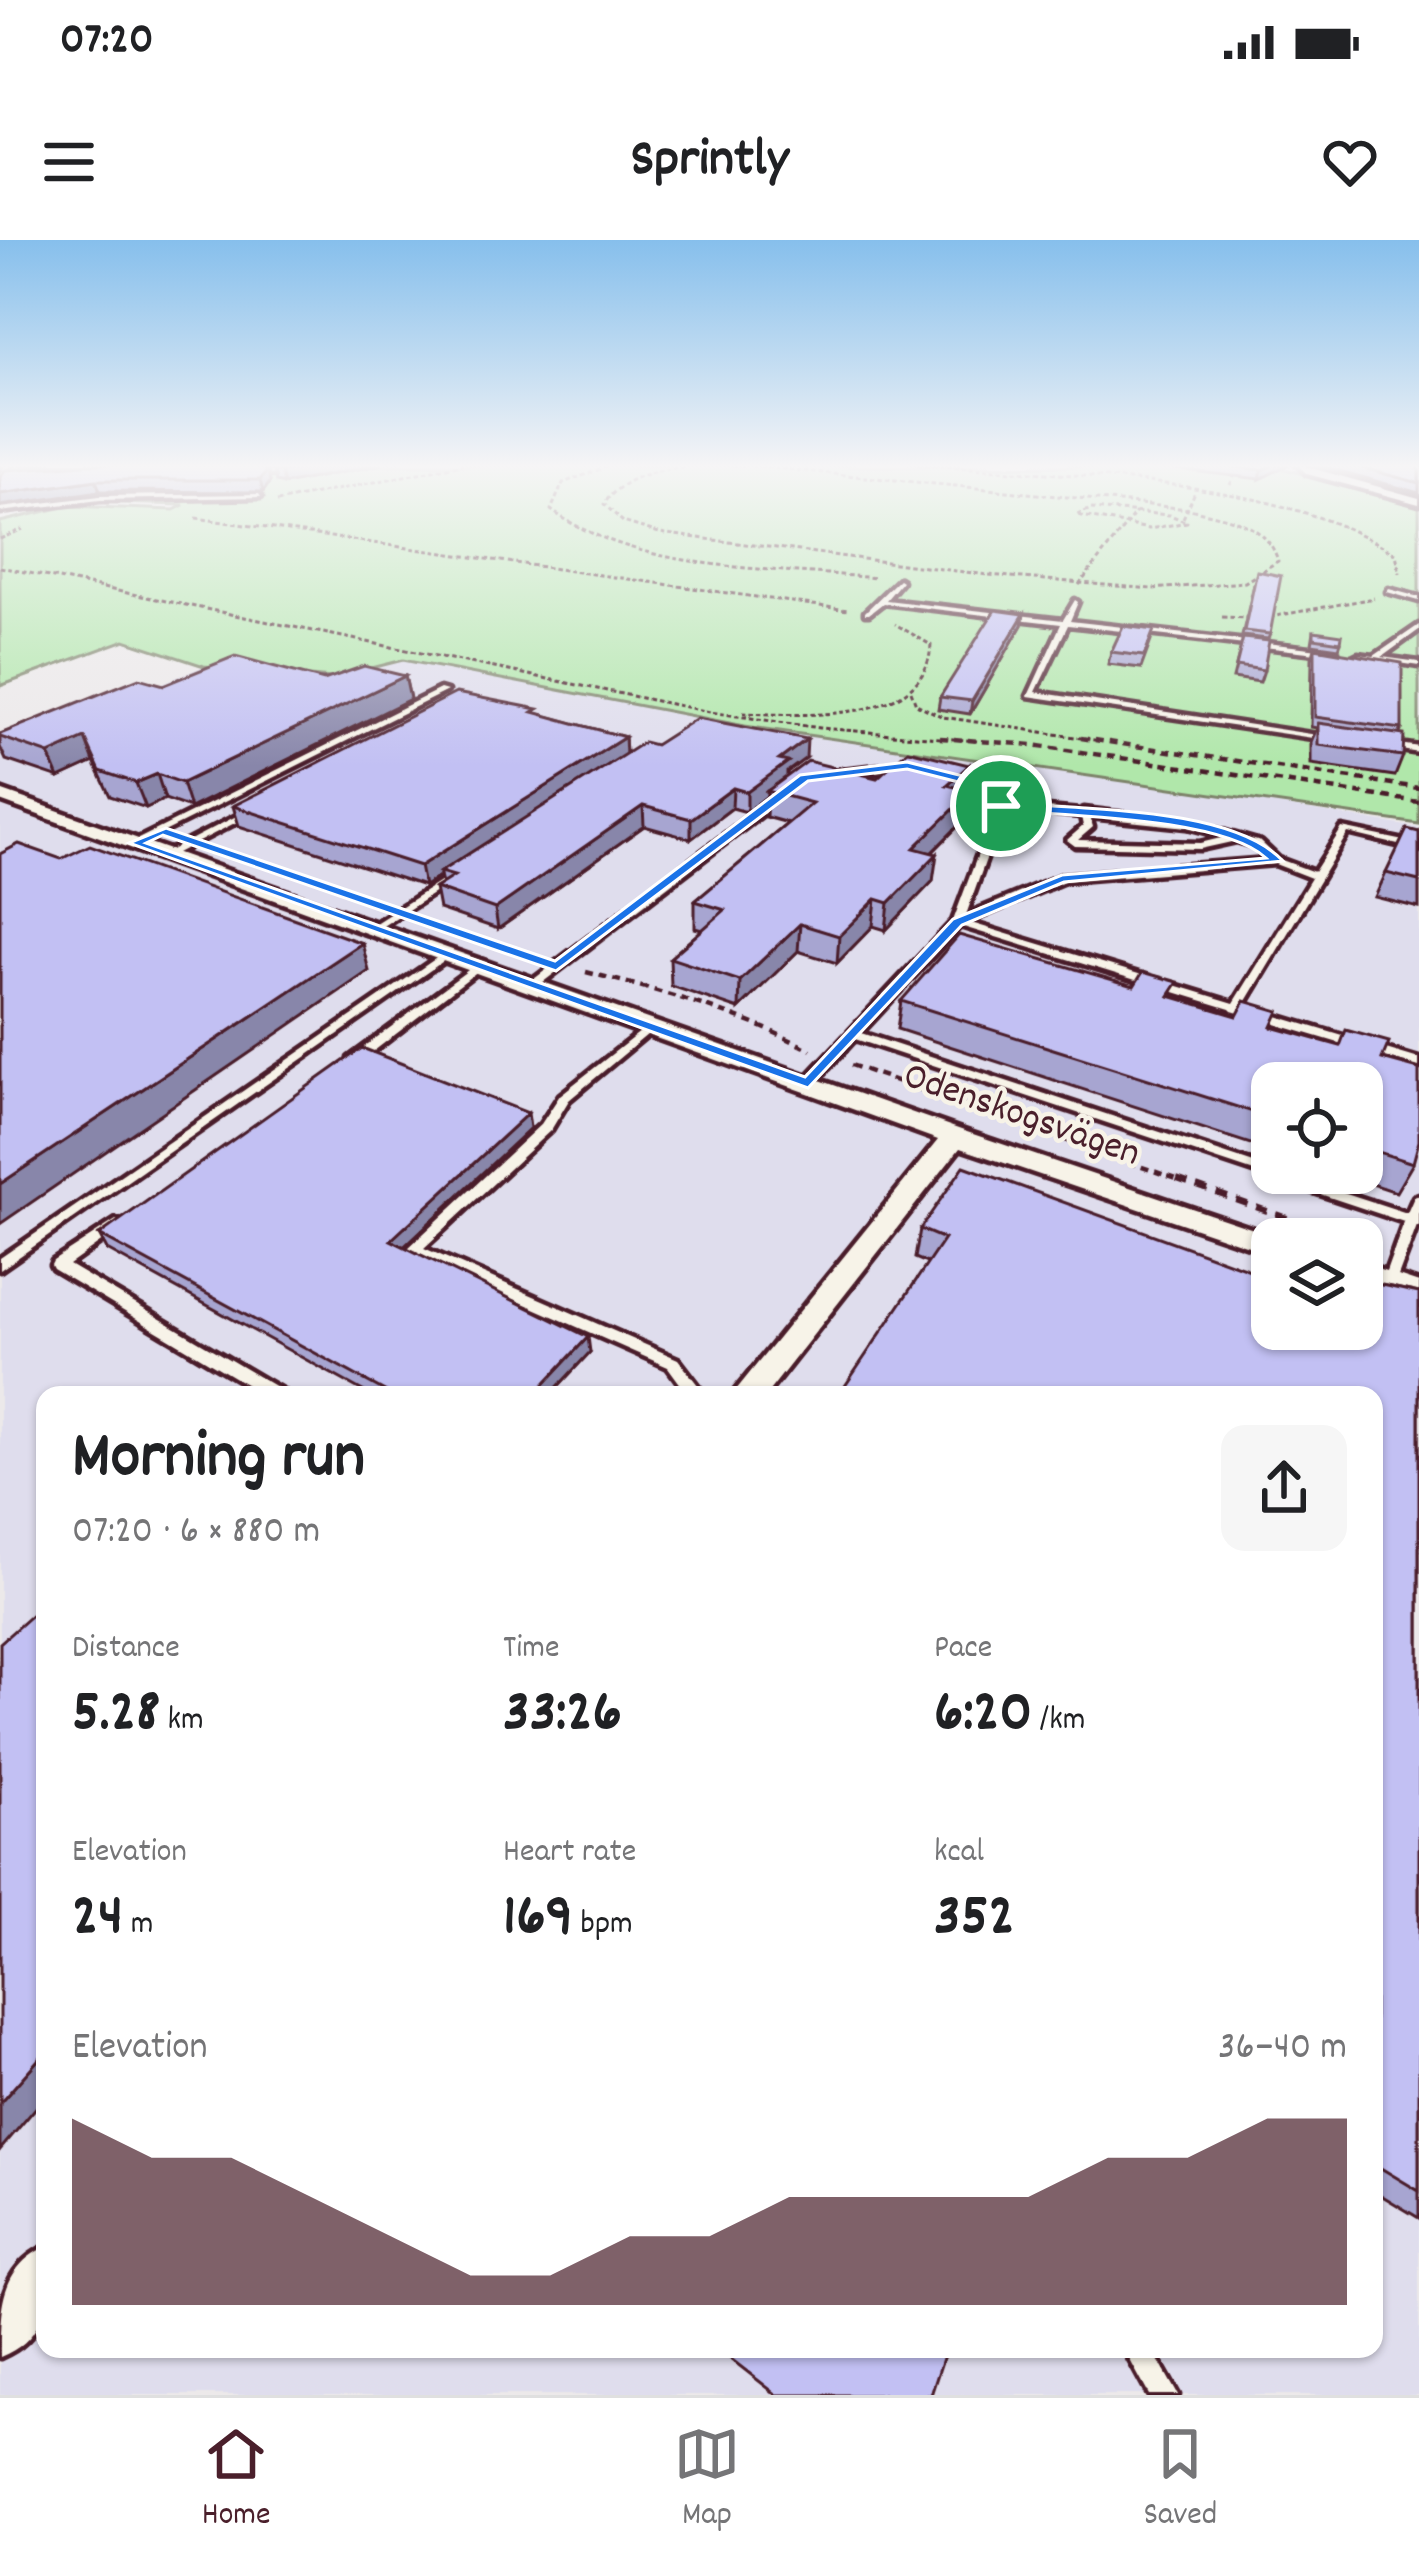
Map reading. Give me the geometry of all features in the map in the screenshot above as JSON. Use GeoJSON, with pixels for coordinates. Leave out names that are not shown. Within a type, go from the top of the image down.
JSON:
{"type":"FeatureCollection","features":[{"type":"Feature","properties":{"kind":"street","name":"Odenskogsvägen"},"geometry":{"type":"LineString","coordinates":[[0,795],[955,1137],[1251,1237]]}},
{"type":"Feature","properties":{"kind":"street"},"geometry":{"type":"LineString","coordinates":[[755,1386],[955,1137]]}},
{"type":"Feature","properties":{"kind":"street"},"geometry":{"type":"LineString","coordinates":[[1383,1281],[1419,1294]]}},
{"type":"Feature","properties":{"kind":"street"},"geometry":{"type":"LineString","coordinates":[[0,2330],[36,2284]]}},
{"type":"Feature","properties":{"kind":"lane"},"geometry":{"type":"LineString","coordinates":[[867,613],[899,580]]}},
{"type":"Feature","properties":{"kind":"lane"},"geometry":{"type":"LineString","coordinates":[[1389,591],[1419,598]]}},
{"type":"Feature","properties":{"kind":"lane"},"geometry":{"type":"LineString","coordinates":[[881,601],[1419,664]]}},
{"type":"Feature","properties":{"kind":"lane"},"geometry":{"type":"LineString","coordinates":[[1075,602],[1031,694],[1349,740]]}},
{"type":"Feature","properties":{"kind":"lane"},"geometry":{"type":"LineString","coordinates":[[1376,658],[1419,627]]}},
{"type":"Feature","properties":{"kind":"lane"},"geometry":{"type":"LineString","coordinates":[[135,843],[442,691]]}},
{"type":"Feature","properties":{"kind":"lane"},"geometry":{"type":"LineString","coordinates":[[1372,743],[1419,750]]}},
{"type":"Feature","properties":{"kind":"lane"},"geometry":{"type":"LineString","coordinates":[[808,1083],[958,922],[1001,806],[999,789],[907,766],[825,776]]}},
{"type":"Feature","properties":{"kind":"lane"},"geometry":{"type":"LineString","coordinates":[[534,984],[785,793]]}},
{"type":"Feature","properties":{"kind":"lane"},"geometry":{"type":"LineString","coordinates":[[1001,806],[1188,824],[1258,844],[1276,861],[1316,876]]}},
{"type":"Feature","properties":{"kind":"lane"},"geometry":{"type":"LineString","coordinates":[[168,854],[254,810]]}},
{"type":"Feature","properties":{"kind":"lane"},"geometry":{"type":"LineString","coordinates":[[1084,812],[1088,827],[1072,840],[1075,843],[1200,846],[1237,838]]}},
{"type":"Feature","properties":{"kind":"lane"},"geometry":{"type":"LineString","coordinates":[[1236,1009],[1345,830],[1419,847]]}},
{"type":"Feature","properties":{"kind":"lane"},"geometry":{"type":"LineString","coordinates":[[958,922],[1062,878],[1276,861]]}},
{"type":"Feature","properties":{"kind":"lane"},"geometry":{"type":"LineString","coordinates":[[374,928],[476,862]]}},
{"type":"Feature","properties":{"kind":"lane"},"geometry":{"type":"LineString","coordinates":[[958,922],[1419,1063]]}},
{"type":"Feature","properties":{"kind":"lane"},"geometry":{"type":"LineString","coordinates":[[0,1265],[448,953]]}},
{"type":"Feature","properties":{"kind":"lane"},"geometry":{"type":"LineString","coordinates":[[334,1075],[479,964]]}},
{"type":"Feature","properties":{"kind":"lane"},"geometry":{"type":"LineString","coordinates":[[650,1027],[564,1098],[546,1127],[414,1250],[674,1363],[691,1386]]}},
{"type":"Feature","properties":{"kind":"lane"},"geometry":{"type":"LineString","coordinates":[[856,1035],[1415,1221]]}},
{"type":"Feature","properties":{"kind":"lane"},"geometry":{"type":"LineString","coordinates":[[1383,1269],[1415,1221],[1419,1200]]}},
{"type":"Feature","properties":{"kind":"lane"},"geometry":{"type":"LineString","coordinates":[[136,1210],[58,1265],[262,1386]]}},
{"type":"Feature","properties":{"kind":"lane"},"geometry":{"type":"LineString","coordinates":[[1142,2358],[1164,2395]]}},
{"type":"Feature","properties":{"kind":"path"},"geometry":{"type":"LineString","coordinates":[[525,565],[867,613],[911,630],[931,645],[935,663],[926,679],[911,692],[885,703],[798,716],[710,712]]}},
{"type":"Feature","properties":{"kind":"path"},"geometry":{"type":"LineString","coordinates":[[779,565],[899,580]]}},
{"type":"Feature","properties":{"kind":"path"},"geometry":{"type":"LineString","coordinates":[[906,565],[1151,590],[1218,586],[1261,575],[1274,565]]}},
{"type":"Feature","properties":{"kind":"path"},"geometry":{"type":"LineString","coordinates":[[1079,585],[1095,565]]}},
{"type":"Feature","properties":{"kind":"path"},"geometry":{"type":"LineString","coordinates":[[1219,617],[1302,615],[1349,606],[1389,591],[1399,578],[1400,565]]}},
{"type":"Feature","properties":{"kind":"path"},"geometry":{"type":"LineString","coordinates":[[0,567],[710,712],[820,728],[1033,745],[1419,802]]}},
{"type":"Feature","properties":{"kind":"path"},"geometry":{"type":"LineString","coordinates":[[978,590],[988,575]]}},
{"type":"Feature","properties":{"kind":"path"},"geometry":{"type":"LineString","coordinates":[[911,692],[916,704],[943,717],[1419,788]]}},
{"type":"Feature","properties":{"kind":"path"},"geometry":{"type":"LineString","coordinates":[[556,966],[674,994],[833,1059],[1286,1218]]}},
{"type":"Feature","properties":{"kind":"shaded area"},"geometry":{"type":"Polygon","coordinates":[[[403,660],[745,725],[1028,764],[1419,828],[1419,2395],[0,2395],[0,749],[204,666],[332,678],[403,660]]]}},
{"type":"Feature","properties":{"kind":"green space"},"geometry":{"type":"Polygon","coordinates":[[[0,565],[1419,565],[1419,824],[745,726],[403,660],[332,678],[204,666],[125,640],[0,686],[0,565]]]}},
{"type":"Feature","properties":{"kind":"building"},"geometry":{"type":"Polygon","coordinates":[[[1257,571],[1281,576],[1270,634],[1244,631],[1257,571]]]}},
{"type":"Feature","properties":{"kind":"building"},"geometry":{"type":"Polygon","coordinates":[[[995,610],[1024,614],[972,701],[940,697],[995,610]]]}},
{"type":"Feature","properties":{"kind":"building"},"geometry":{"type":"Polygon","coordinates":[[[1123,626],[1154,630],[1144,656],[1111,652],[1123,626]]]}},
{"type":"Feature","properties":{"kind":"building"},"geometry":{"type":"Polygon","coordinates":[[[1314,631],[1342,635],[1341,642],[1314,638],[1314,631]]]}},
{"type":"Feature","properties":{"kind":"building"},"geometry":{"type":"Polygon","coordinates":[[[1243,638],[1269,641],[1264,670],[1236,666],[1243,638]]]}},
{"type":"Feature","properties":{"kind":"building"},"geometry":{"type":"Polygon","coordinates":[[[1315,648],[1402,663],[1402,729],[1315,717],[1315,648]]]}},
{"type":"Feature","properties":{"kind":"building"},"geometry":{"type":"Polygon","coordinates":[[[235,656],[324,680],[364,666],[405,676],[182,783],[157,774],[136,783],[100,771],[85,738],[49,754],[0,737],[139,678],[164,685],[235,656]]]}},
{"type":"Feature","properties":{"kind":"building"},"geometry":{"type":"Polygon","coordinates":[[[456,693],[538,709],[533,712],[625,737],[420,866],[233,806],[456,693]]]}},
{"type":"Feature","properties":{"kind":"building"},"geometry":{"type":"Polygon","coordinates":[[[697,718],[807,739],[779,760],[788,762],[747,792],[733,788],[691,819],[643,806],[495,909],[435,888],[454,876],[440,872],[644,742],[655,745],[697,718]]]}},
{"type":"Feature","properties":{"kind":"building"},"geometry":{"type":"Polygon","coordinates":[[[1318,723],[1404,735],[1403,756],[1318,745],[1318,723]]]}},
{"type":"Feature","properties":{"kind":"building"},"geometry":{"type":"Polygon","coordinates":[[[908,750],[969,765],[947,785],[972,791],[914,848],[937,854],[889,903],[876,899],[839,936],[800,924],[740,981],[670,958],[725,910],[695,901],[812,803],[767,791],[808,761],[877,778],[908,750]]]}},
{"type":"Feature","properties":{"kind":"building"},"geometry":{"type":"Polygon","coordinates":[[[1407,829],[1419,832],[1419,881],[1386,873],[1407,829]]]}},
{"type":"Feature","properties":{"kind":"building"},"geometry":{"type":"Polygon","coordinates":[[[19,844],[61,859],[90,845],[362,943],[0,1184],[0,854],[19,844]]]}},
{"type":"Feature","properties":{"kind":"building"},"geometry":{"type":"Polygon","coordinates":[[[959,935],[1134,986],[1143,972],[1178,982],[1169,996],[1237,1016],[1245,1001],[1279,1011],[1272,1027],[1340,1046],[1346,1030],[1389,1042],[1382,1059],[1419,1069],[1419,1141],[1413,1163],[1383,1154],[1383,1062],[1251,1062],[1251,1111],[901,1001],[959,935]]]}},
{"type":"Feature","properties":{"kind":"building"},"geometry":{"type":"Polygon","coordinates":[[[362,1048],[528,1113],[391,1240],[588,1337],[542,1386],[376,1386],[99,1235],[362,1048]]]}},
{"type":"Feature","properties":{"kind":"building"},"geometry":{"type":"Polygon","coordinates":[[[964,1166],[1251,1270],[1251,1350],[1383,1350],[1383,1285],[1419,1293],[1419,2191],[1383,2169],[1383,1386],[845,1386],[944,1239],[920,1229],[964,1166]]]}},
{"type":"Feature","properties":{"kind":"building"},"geometry":{"type":"Polygon","coordinates":[[[36,1611],[36,2062],[0,2103],[0,1643],[36,1611]]]}},
{"type":"Feature","properties":{"kind":"building"},"geometry":{"type":"Polygon","coordinates":[[[730,2358],[943,2358],[931,2395],[777,2395],[730,2358]]]}},
{"type":"Feature","properties":{"kind":"route"},"geometry":{"type":"LineString","coordinates":[[907,766],[999,789],[1001,806],[1188,824],[1258,844],[1276,861],[1062,878],[958,922],[808,1083],[135,843],[162,830],[556,966],[804,778],[907,766]]}}]}
